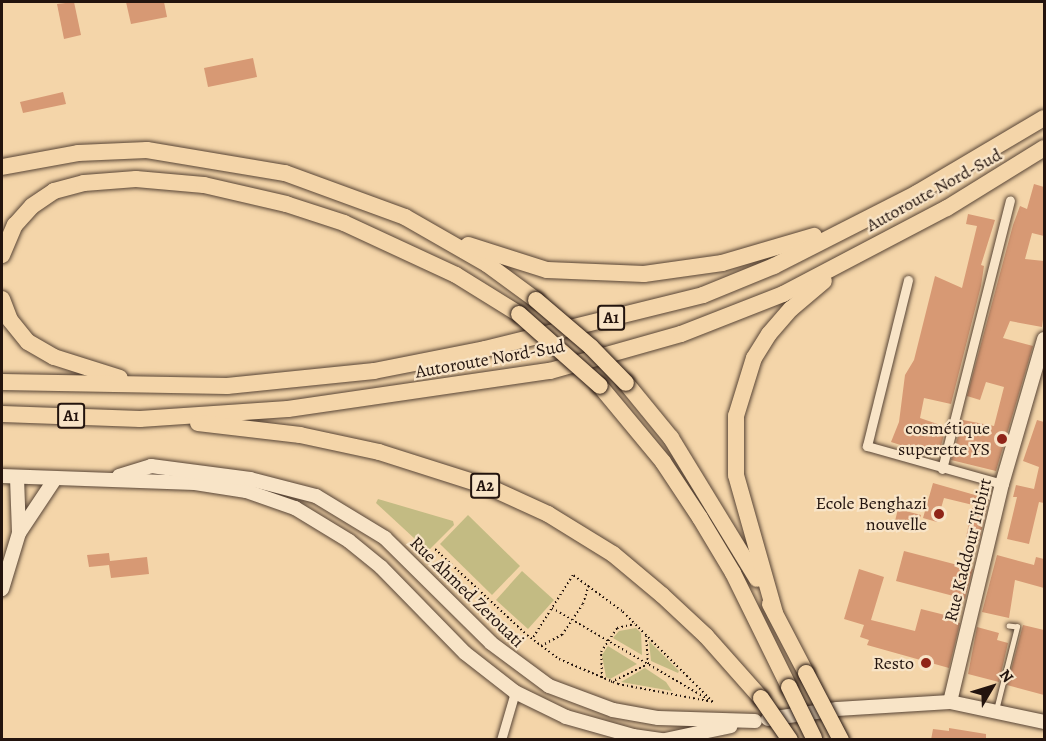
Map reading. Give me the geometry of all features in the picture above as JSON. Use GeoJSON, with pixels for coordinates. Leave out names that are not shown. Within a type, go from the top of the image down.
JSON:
{"type":"FeatureCollection","features":[{"type":"Feature","properties":{"kind":"highway","name":"Autoroute Nord-Sud"},"geometry":{"type":"LineString","coordinates":[[2,382],[227,386],[374,370],[485,349],[703,295],[774,266],[861,222],[1044,118]]}},
{"type":"Feature","properties":{"kind":"highway","name":"Autoroute Nord-Sud"},"geometry":{"type":"LineString","coordinates":[[2,414],[140,420],[288,409],[550,371],[732,316],[947,208],[1044,148]]}},
{"type":"Feature","properties":{"kind":"highway"},"geometry":{"type":"LineString","coordinates":[[2,167],[78,153],[147,150],[216,159],[285,173],[344,192],[440,235],[547,270],[644,274],[722,263],[861,222]]}},
{"type":"Feature","properties":{"kind":"highway"},"geometry":{"type":"LineString","coordinates":[[2,255],[15,225],[32,206],[54,191],[84,183],[136,179],[204,185],[285,204],[344,223],[456,275],[519,314],[600,386],[663,462],[733,573],[814,739]]}},
{"type":"Feature","properties":{"kind":"highway"},"geometry":{"type":"LineString","coordinates":[[440,235],[536,300],[591,347],[626,383],[671,438],[705,489],[775,613],[841,740]]}},
{"type":"Feature","properties":{"kind":"highway"},"geometry":{"type":"LineString","coordinates":[[775,613],[736,476],[736,416],[754,358],[769,334],[790,309],[862,252]]}},
{"type":"Feature","properties":{"kind":"highway"},"geometry":{"type":"LineString","coordinates":[[2,299],[10,320],[28,342],[54,357],[138,383]]}},
{"type":"Feature","properties":{"kind":"highway","name":"A2"},"geometry":{"type":"LineString","coordinates":[[140,420],[300,435],[379,452],[489,487],[548,514],[613,554],[706,636],[761,698],[790,740]]}},
{"type":"Feature","properties":{"kind":"main road","name":"Rue Kaddour Titbirt"},"geometry":{"type":"LineString","coordinates":[[950,702],[1002,484],[1044,339]]}},
{"type":"Feature","properties":{"kind":"main road","name":"Rue Ahmed Zerouati"},"geometry":{"type":"LineString","coordinates":[[106,479],[152,466],[250,479],[316,496],[385,538],[491,643],[549,686],[613,710],[658,718],[755,721]]}},
{"type":"Feature","properties":{"kind":"main road","name":"Rue Ahmed Zerouati"},"geometry":{"type":"LineString","coordinates":[[2,476],[195,483],[246,491],[295,508],[365,554],[465,653],[515,692],[566,717],[633,736],[664,740],[755,721]]}},
{"type":"Feature","properties":{"kind":"main road"},"geometry":{"type":"LineString","coordinates":[[17,478],[19,533]]}},
{"type":"Feature","properties":{"kind":"main road"},"geometry":{"type":"LineString","coordinates":[[2,589],[19,533],[55,479]]}},
{"type":"Feature","properties":{"kind":"main road"},"geometry":{"type":"LineString","coordinates":[[755,721],[837,709],[950,702],[1044,722]]}},
{"type":"Feature","properties":{"kind":"street"},"geometry":{"type":"LineString","coordinates":[[942,468],[1010,200]]}},
{"type":"Feature","properties":{"kind":"street"},"geometry":{"type":"LineString","coordinates":[[908,279],[867,446],[1002,484]]}},
{"type":"Feature","properties":{"kind":"street"},"geometry":{"type":"LineString","coordinates":[[501,740],[515,692]]}},
{"type":"Feature","properties":{"kind":"lane"},"geometry":{"type":"LineString","coordinates":[[996,711],[1017,627],[1009,626]]}},
{"type":"Feature","properties":{"kind":"path"},"geometry":{"type":"LineString","coordinates":[[435,549],[540,647],[611,682],[713,702]]}},
{"type":"Feature","properties":{"kind":"path"},"geometry":{"type":"LineString","coordinates":[[532,639],[573,575],[589,585],[635,624],[713,702]]}},
{"type":"Feature","properties":{"kind":"path"},"geometry":{"type":"LineString","coordinates":[[540,647],[562,634],[572,620],[589,585]]}},
{"type":"Feature","properties":{"kind":"path"},"geometry":{"type":"LineString","coordinates":[[552,608],[713,702]]}},
{"type":"Feature","properties":{"kind":"path"},"geometry":{"type":"LineString","coordinates":[[602,678],[601,652],[617,628],[635,624]]}},
{"type":"Feature","properties":{"kind":"path"},"geometry":{"type":"LineString","coordinates":[[646,635],[648,664]]}},
{"type":"Feature","properties":{"kind":"path"},"geometry":{"type":"LineString","coordinates":[[611,682],[648,664]]}},
{"type":"Feature","properties":{"kind":"shaded area"},"geometry":{"type":"Polygon","coordinates":[[[378,499],[453,521],[454,525],[428,551],[376,503],[378,499]]]}},
{"type":"Feature","properties":{"kind":"shaded area"},"geometry":{"type":"Polygon","coordinates":[[[468,515],[520,566],[492,595],[440,544],[468,515]]]}},
{"type":"Feature","properties":{"kind":"shaded area"},"geometry":{"type":"Polygon","coordinates":[[[522,571],[554,600],[528,629],[496,600],[522,571]]]}},
{"type":"Feature","properties":{"kind":"shaded area"},"geometry":{"type":"Polygon","coordinates":[[[636,628],[641,633],[642,655],[613,638],[619,631],[636,628]]]}},
{"type":"Feature","properties":{"kind":"shaded area"},"geometry":{"type":"Polygon","coordinates":[[[649,641],[679,671],[678,673],[651,661],[649,641]]]}},
{"type":"Feature","properties":{"kind":"shaded area"},"geometry":{"type":"Polygon","coordinates":[[[608,646],[637,664],[610,679],[606,677],[602,655],[608,646]]]}},
{"type":"Feature","properties":{"kind":"shaded area"},"geometry":{"type":"Polygon","coordinates":[[[645,668],[666,682],[672,691],[621,682],[645,668]]]}},
{"type":"Feature","properties":{"kind":"building"},"geometry":{"type":"Polygon","coordinates":[[[74,2],[81,35],[64,39],[57,4],[74,2]]]}},
{"type":"Feature","properties":{"kind":"building"},"geometry":{"type":"Polygon","coordinates":[[[126,2],[164,2],[167,17],[131,24],[126,2]]]}},
{"type":"Feature","properties":{"kind":"building"},"geometry":{"type":"Polygon","coordinates":[[[253,58],[257,77],[208,87],[204,68],[253,58]]]}},
{"type":"Feature","properties":{"kind":"building"},"geometry":{"type":"Polygon","coordinates":[[[63,92],[66,104],[23,113],[20,102],[63,92]]]}},
{"type":"Feature","properties":{"kind":"building"},"geometry":{"type":"Polygon","coordinates":[[[1034,184],[1044,187],[1044,236],[1032,233],[1025,259],[1044,261],[1044,312],[1042,327],[1010,321],[1003,338],[1033,346],[996,471],[951,460],[963,420],[994,426],[1004,387],[986,382],[980,400],[967,396],[1013,225],[1020,206],[1027,209],[1034,184]]]}},
{"type":"Feature","properties":{"kind":"building"},"geometry":{"type":"Polygon","coordinates":[[[968,214],[995,220],[981,265],[984,266],[981,286],[951,404],[924,398],[920,418],[946,427],[938,457],[891,442],[899,422],[905,375],[914,360],[935,276],[962,288],[977,226],[966,224],[968,214]]]}},
{"type":"Feature","properties":{"kind":"building"},"geometry":{"type":"Polygon","coordinates":[[[1037,420],[1044,422],[1044,503],[1039,502],[1029,544],[1007,539],[1017,497],[1013,497],[1016,485],[1034,489],[1039,467],[1023,461],[1037,420]]]}},
{"type":"Feature","properties":{"kind":"building"},"geometry":{"type":"Polygon","coordinates":[[[933,483],[989,499],[979,541],[966,537],[973,505],[944,498],[937,522],[923,518],[933,483]]]}},
{"type":"Feature","properties":{"kind":"building"},"geometry":{"type":"Polygon","coordinates":[[[898,509],[921,515],[917,527],[895,521],[898,509]]]}},
{"type":"Feature","properties":{"kind":"building"},"geometry":{"type":"Polygon","coordinates":[[[904,551],[973,569],[965,599],[896,581],[904,551]]]}},
{"type":"Feature","properties":{"kind":"building"},"geometry":{"type":"Polygon","coordinates":[[[109,553],[110,561],[147,557],[149,574],[111,578],[109,565],[89,567],[87,555],[109,553]]]}},
{"type":"Feature","properties":{"kind":"building"},"geometry":{"type":"Polygon","coordinates":[[[997,555],[1034,565],[1036,557],[1044,559],[1044,588],[1015,580],[1009,618],[982,612],[997,555]]]}},
{"type":"Feature","properties":{"kind":"building"},"geometry":{"type":"Polygon","coordinates":[[[859,569],[884,577],[871,620],[915,631],[921,609],[953,617],[952,621],[960,623],[949,668],[867,645],[869,640],[860,637],[864,625],[844,619],[859,569]]]}},
{"type":"Feature","properties":{"kind":"building"},"geometry":{"type":"Polygon","coordinates":[[[1023,625],[1044,630],[1044,695],[1007,685],[1023,625]]]}},
{"type":"Feature","properties":{"kind":"building"},"geometry":{"type":"Polygon","coordinates":[[[977,627],[999,633],[997,640],[1008,643],[999,682],[968,674],[977,627]]]}},
{"type":"Feature","properties":{"kind":"building"},"geometry":{"type":"Polygon","coordinates":[[[949,728],[986,734],[986,740],[931,740],[933,729],[949,731],[949,728]]]}},
{"type":"Feature","properties":{"kind":"place","name":"cosmétique superette YS"},"geometry":{"type":"Point","coordinates":[1002,439]}},
{"type":"Feature","properties":{"kind":"place","name":"Ecole Benghazi nouvelle"},"geometry":{"type":"Point","coordinates":[939,514]}},
{"type":"Feature","properties":{"kind":"place","name":"Resto"},"geometry":{"type":"Point","coordinates":[926,663]}}]}
